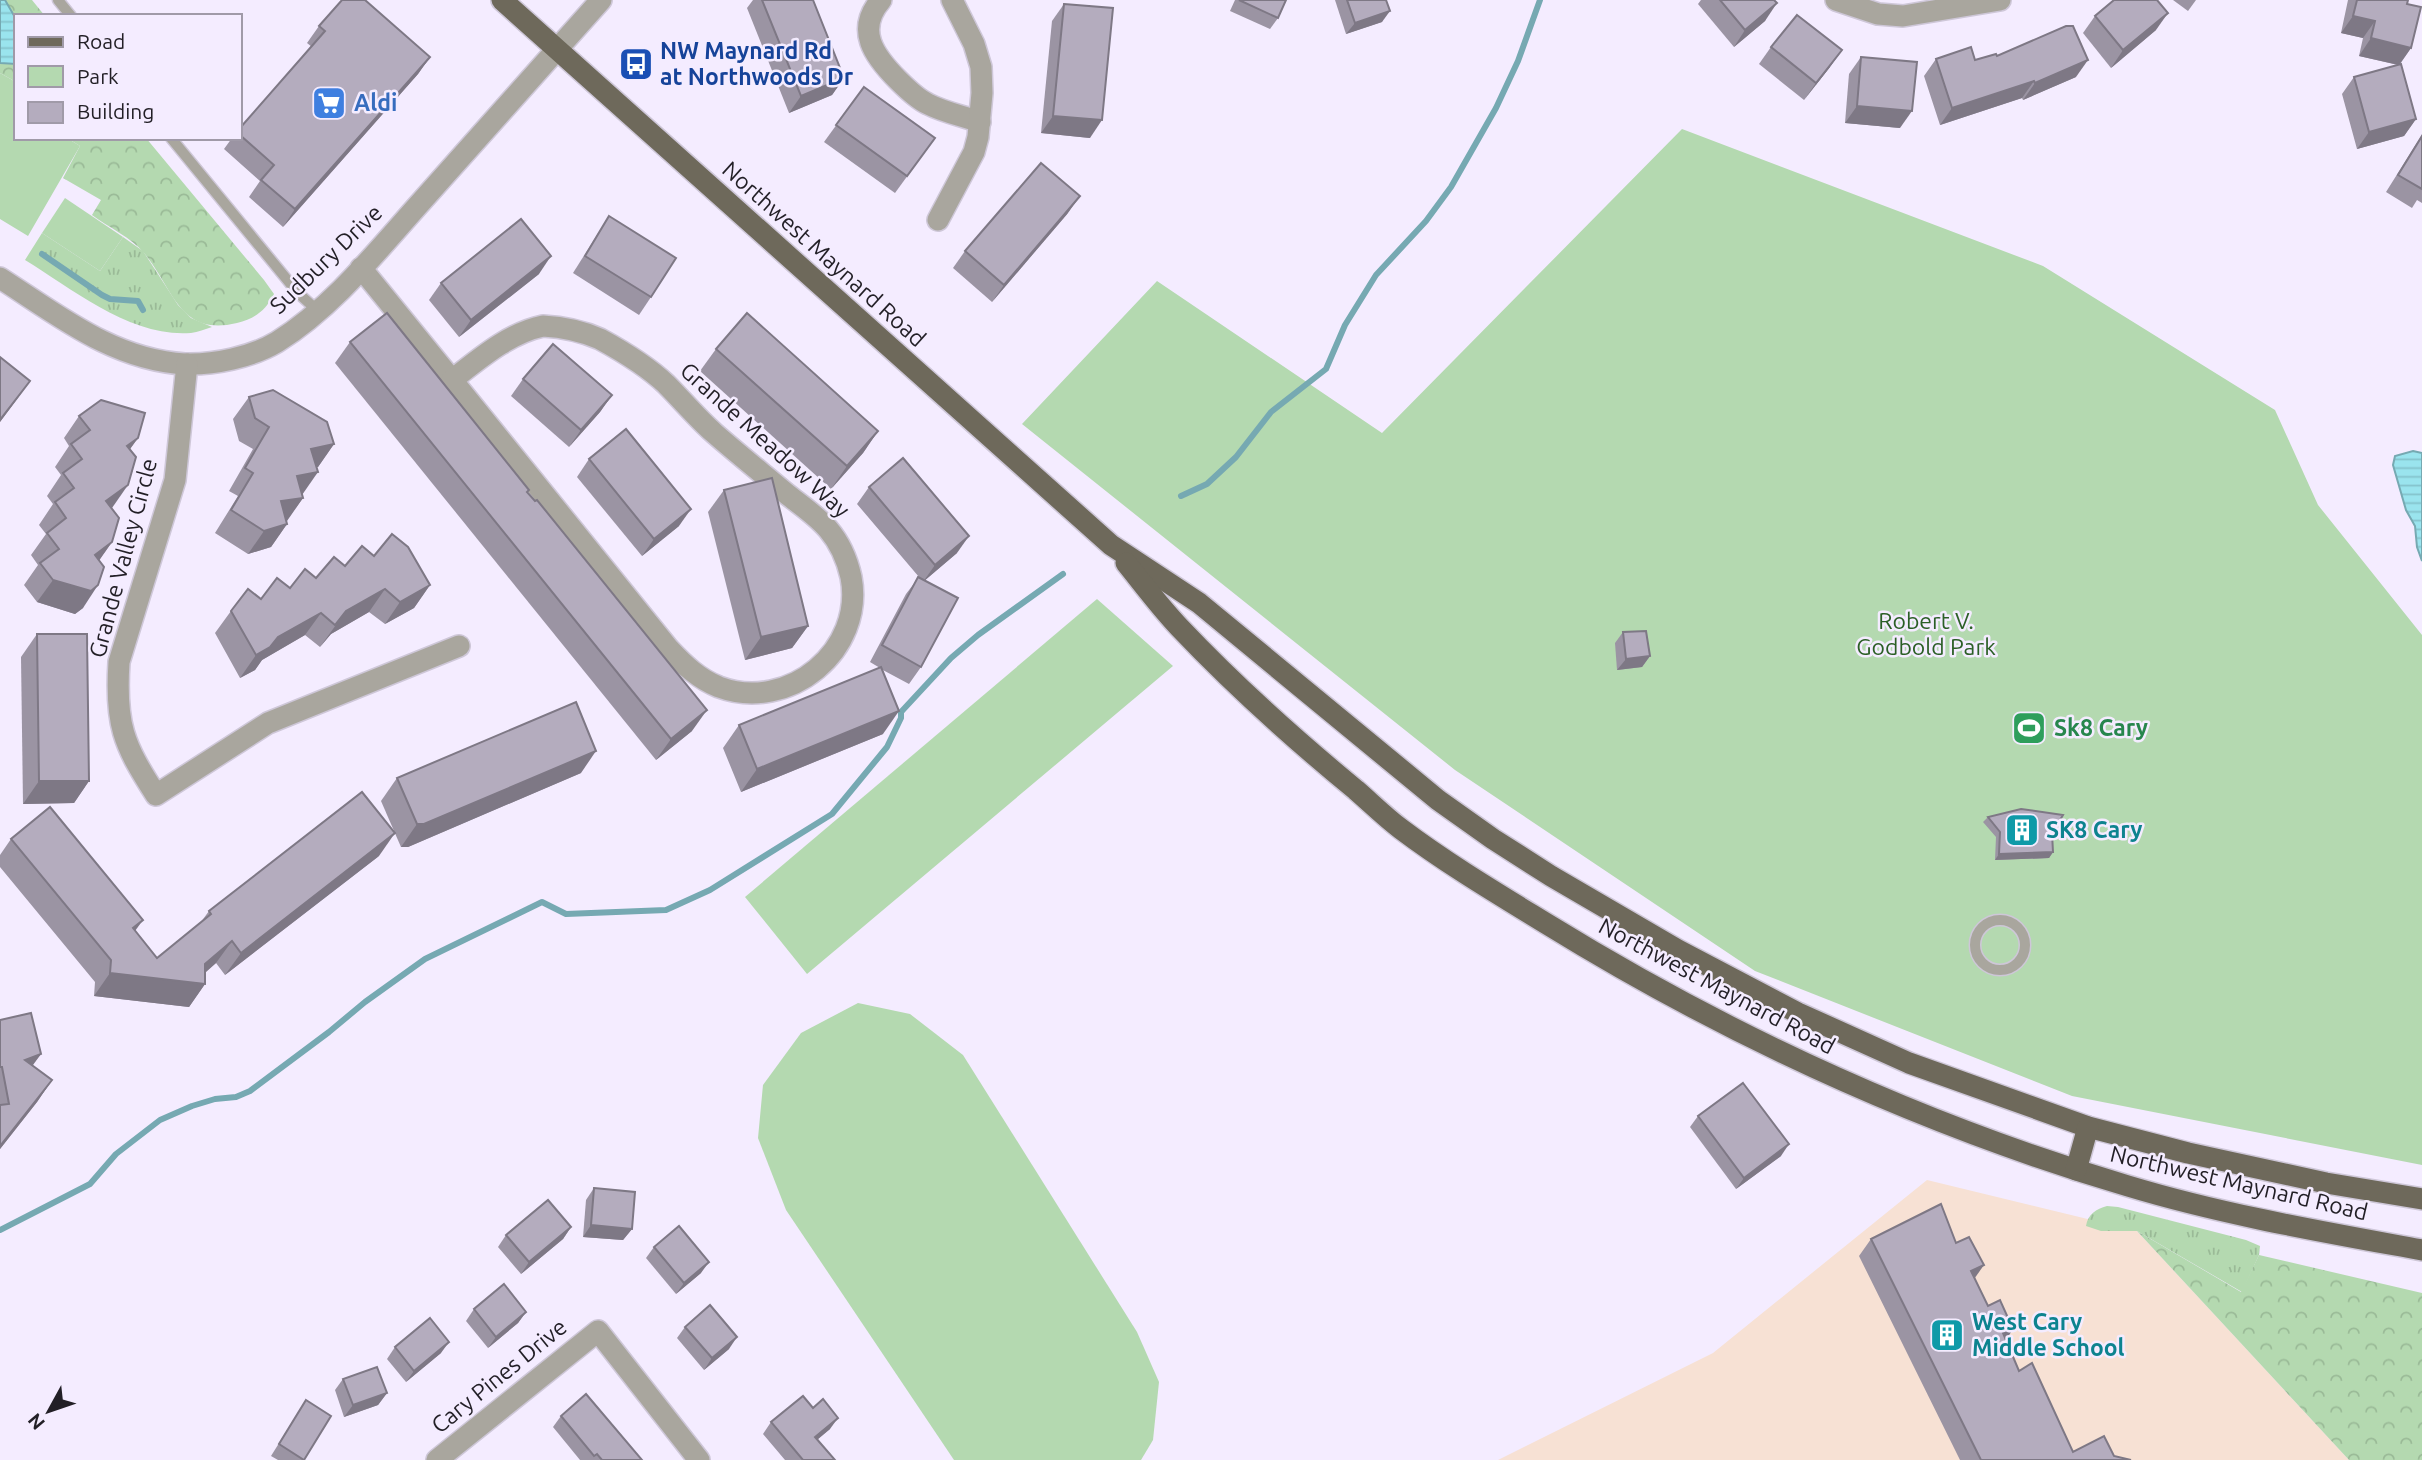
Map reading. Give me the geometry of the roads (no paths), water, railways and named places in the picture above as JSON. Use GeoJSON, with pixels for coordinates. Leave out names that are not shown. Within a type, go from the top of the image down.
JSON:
{"type":"FeatureCollection","features":[{"type":"Feature","properties":{"kind":"main road","name":"Northwest Maynard Road"},"geometry":{"type":"LineString","coordinates":[[502,0],[1111,545],[1199,603],[1438,800],[1551,876],[1678,950],[1798,1013],[1909,1063],[2088,1127],[2201,1156],[2422,1199]]}},
{"type":"Feature","properties":{"kind":"main road","name":"Northwest Maynard Road"},"geometry":{"type":"LineString","coordinates":[[1111,545],[1176,624],[1307,750],[1401,829],[1514,903],[1657,988],[1801,1063],[2009,1149],[2132,1188],[2284,1224],[2422,1250]]}},
{"type":"Feature","properties":{"kind":"main road"},"geometry":{"type":"LineString","coordinates":[[2077,1170],[2088,1127]]}},
{"type":"Feature","properties":{"kind":"street","name":"Sudbury Drive"},"geometry":{"type":"LineString","coordinates":[[0,278],[79,330],[135,356],[187,364],[228,359],[273,344],[302,326],[361,268],[601,0]]}},
{"type":"Feature","properties":{"kind":"street"},"geometry":{"type":"LineString","coordinates":[[881,0],[873,10],[868,27],[873,48],[882,63],[927,104],[980,122]]}},
{"type":"Feature","properties":{"kind":"street"},"geometry":{"type":"LineString","coordinates":[[938,220],[974,152],[980,122],[981,67],[974,44],[952,0]]}},
{"type":"Feature","properties":{"kind":"street"},"geometry":{"type":"LineString","coordinates":[[1836,0],[1878,14],[1903,16],[2000,0]]}},
{"type":"Feature","properties":{"kind":"street","name":"Grande Meadow Way"},"geometry":{"type":"LineString","coordinates":[[361,268],[669,649],[687,667],[721,688],[762,693],[782,689],[802,679],[826,661],[839,645],[847,630],[852,594],[851,578],[840,545],[819,520],[713,433],[648,369],[598,339],[579,332],[543,326],[528,329],[511,338],[452,380]]}},
{"type":"Feature","properties":{"kind":"street","name":"Grande Valley Circle"},"geometry":{"type":"LineString","coordinates":[[187,364],[175,480],[119,662],[117,685],[122,733],[131,756],[156,795],[268,723],[459,646]]}},
{"type":"Feature","properties":{"kind":"street","name":"Cary Pines Drive"},"geometry":{"type":"LineString","coordinates":[[437,1460],[598,1331],[699,1460]]}},
{"type":"Feature","properties":{"kind":"lane"},"geometry":{"type":"LineString","coordinates":[[58,0],[69,14]]}},
{"type":"Feature","properties":{"kind":"lane"},"geometry":{"type":"LineString","coordinates":[[173,140],[298,293],[318,311]]}},
{"type":"Feature","properties":{"kind":"lane"},"geometry":{"type":"LineString","coordinates":[[1997,920],[2013,923],[2020,929],[2026,944],[2021,960],[2015,966],[1998,971],[1983,964],[1975,950],[1977,933],[1982,927],[1997,920]]}},
{"type":"Feature","properties":{"kind":"water"},"geometry":{"type":"Polygon","coordinates":[[[0,0],[5,0],[14,16],[14,64],[0,63],[0,0]]]}},
{"type":"Feature","properties":{"kind":"water"},"geometry":{"type":"Polygon","coordinates":[[[2413,451],[2422,453],[2422,561],[2417,547],[2415,526],[2406,510],[2393,465],[2395,456],[2413,451]]]}},
{"type":"Feature","properties":{"kind":"waterway"},"geometry":{"type":"LineString","coordinates":[[1181,496],[1207,484],[1236,457],[1271,412],[1326,369],[1345,325],[1376,275],[1426,221],[1451,187],[1496,108],[1518,61],[1540,0]]}},
{"type":"Feature","properties":{"kind":"waterway"},"geometry":{"type":"LineString","coordinates":[[42,254],[102,295],[110,299],[138,301],[143,310]]}},
{"type":"Feature","properties":{"kind":"waterway"},"geometry":{"type":"LineString","coordinates":[[0,1230],[90,1184],[116,1154],[160,1120],[192,1106],[215,1099],[236,1097],[250,1091],[425,959],[542,902],[566,914],[666,910],[710,890],[832,814],[887,747],[901,718],[901,712],[951,658],[978,635],[1063,574]]}},
{"type":"Feature","properties":{"kind":"place","name":"NW Maynard Rd at Northwoods Dr"},"geometry":{"type":"Point","coordinates":[636,64]}},
{"type":"Feature","properties":{"kind":"place","name":"Aldi"},"geometry":{"type":"Point","coordinates":[329,103]}},
{"type":"Feature","properties":{"kind":"place","name":"Sk8 Cary"},"geometry":{"type":"Point","coordinates":[2029,728]}},
{"type":"Feature","properties":{"kind":"place","name":"SK8 Cary"},"geometry":{"type":"Point","coordinates":[2022,830]}},
{"type":"Feature","properties":{"kind":"place","name":"West Cary Middle School"},"geometry":{"type":"Point","coordinates":[1947,1335]}},
{"type":"Feature","properties":{"kind":"park label","name":"Robert V. Godbold Park"},"geometry":{"type":"Point","coordinates":[1926,634]}}]}
